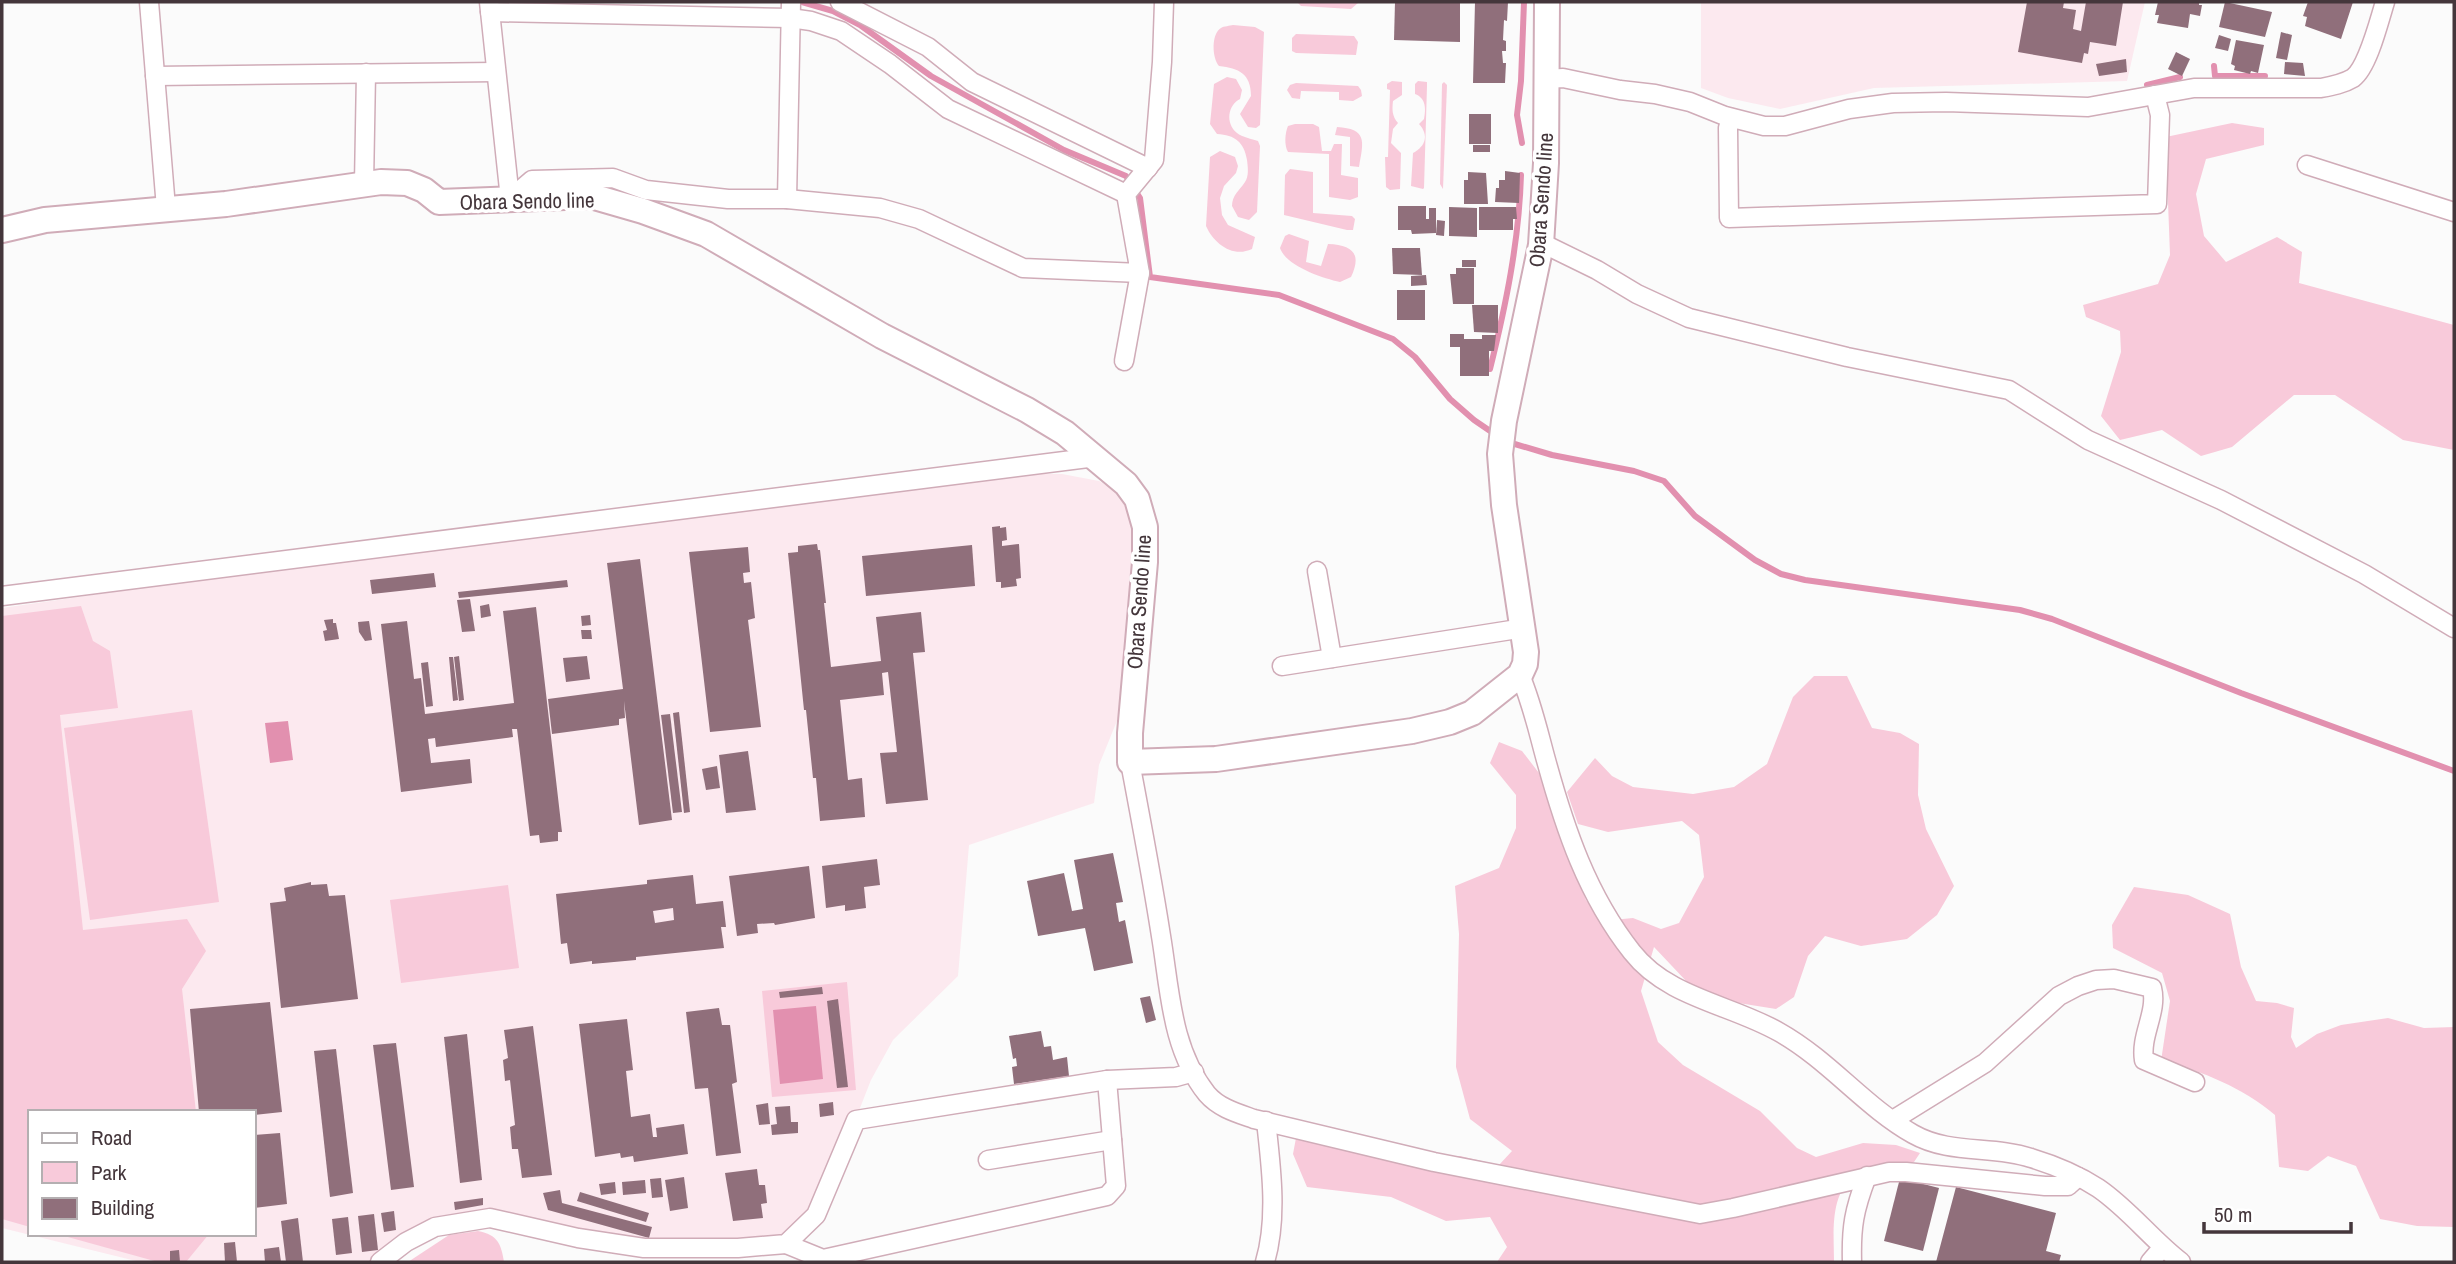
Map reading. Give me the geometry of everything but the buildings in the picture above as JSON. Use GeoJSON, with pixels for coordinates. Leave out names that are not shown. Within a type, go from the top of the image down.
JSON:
{"type":"FeatureCollection","features":[{"type":"Feature","properties":{"kind":"main road","name":"Obara Sendo line"},"geometry":{"type":"LineString","coordinates":[[1520,675],[1525,664],[1524,628],[1504,505],[1500,454],[1504,421],[1541,245],[1547,79],[1546,2]]}},
{"type":"Feature","properties":{"kind":"main road","name":"Obara Sendo line"},"geometry":{"type":"LineString","coordinates":[[2,230],[44,220],[226,204],[380,182],[407,183],[439,202],[591,196],[706,234],[882,336],[1027,410],[1065,433],[1126,484],[1137,499],[1145,527],[1145,562],[1130,733],[1130,762]]}},
{"type":"Feature","properties":{"kind":"main road"},"geometry":{"type":"LineString","coordinates":[[1130,762],[1216,759],[1424,728],[1472,713],[1520,675]]}},
{"type":"Feature","properties":{"kind":"street"},"geometry":{"type":"LineString","coordinates":[[149,2],[166,208]]}},
{"type":"Feature","properties":{"kind":"street"},"geometry":{"type":"LineString","coordinates":[[841,2],[928,47],[972,82],[1148,168]]}},
{"type":"Feature","properties":{"kind":"street"},"geometry":{"type":"LineString","coordinates":[[1126,194],[1154,160],[1164,2]]}},
{"type":"Feature","properties":{"kind":"street"},"geometry":{"type":"LineString","coordinates":[[1547,79],[1563,78],[1655,94],[1690,102],[1731,118],[1764,126],[1785,126],[1849,109],[1893,103],[2088,107],[2194,88],[2321,88],[2354,77],[2363,65],[2385,2]]}},
{"type":"Feature","properties":{"kind":"street"},"geometry":{"type":"LineString","coordinates":[[510,199],[490,7],[791,10],[811,21],[841,31],[890,64],[948,109],[1126,194]]}},
{"type":"Feature","properties":{"kind":"street"},"geometry":{"type":"LineString","coordinates":[[787,199],[791,10]]}},
{"type":"Feature","properties":{"kind":"street"},"geometry":{"type":"LineString","coordinates":[[155,76],[496,72]]}},
{"type":"Feature","properties":{"kind":"street"},"geometry":{"type":"LineString","coordinates":[[364,184],[366,74]]}},
{"type":"Feature","properties":{"kind":"street"},"geometry":{"type":"LineString","coordinates":[[1731,118],[1728,128],[1729,218],[2157,204],[2160,115],[2155,95]]}},
{"type":"Feature","properties":{"kind":"street"},"geometry":{"type":"LineString","coordinates":[[2306,165],[2454,212]]}},
{"type":"Feature","properties":{"kind":"street"},"geometry":{"type":"LineString","coordinates":[[510,199],[532,180],[613,178],[646,190],[728,199],[787,199],[880,208],[919,219],[1023,268],[1140,273]]}},
{"type":"Feature","properties":{"kind":"street"},"geometry":{"type":"LineString","coordinates":[[1124,361],[1140,273],[1126,194]]}},
{"type":"Feature","properties":{"kind":"street"},"geometry":{"type":"LineString","coordinates":[[1541,245],[1597,270],[1637,294],[1689,318],[1847,357],[2009,390],[2088,440],[2221,500],[2364,574],[2454,628]]}},
{"type":"Feature","properties":{"kind":"street"},"geometry":{"type":"LineString","coordinates":[[2,596],[1096,457]]}},
{"type":"Feature","properties":{"kind":"street"},"geometry":{"type":"LineString","coordinates":[[1317,571],[1332,658]]}},
{"type":"Feature","properties":{"kind":"street"},"geometry":{"type":"LineString","coordinates":[[1282,666],[1524,628]]}},
{"type":"Feature","properties":{"kind":"street"},"geometry":{"type":"LineString","coordinates":[[1520,675],[1534,711],[1545,758],[1576,856],[1610,921],[1633,953],[1653,973],[1683,992],[1778,1031],[1821,1059],[1913,1134],[1937,1144],[2029,1157],[2078,1177],[2116,1203],[2162,1248],[2181,1262]]}},
{"type":"Feature","properties":{"kind":"street"},"geometry":{"type":"LineString","coordinates":[[1130,762],[1161,937],[1171,1012],[1181,1046],[1194,1072],[1208,1095],[1228,1110],[1434,1162],[1700,1213],[1733,1208],[1867,1176],[1906,1172],[2045,1186],[2068,1186],[2078,1177]]}},
{"type":"Feature","properties":{"kind":"street"},"geometry":{"type":"LineString","coordinates":[[1893,1120],[1984,1063],[2059,996],[2096,980],[2114,979],[2152,988],[2154,998],[2142,1048],[2144,1059],[2195,1082]]}},
{"type":"Feature","properties":{"kind":"street"},"geometry":{"type":"LineString","coordinates":[[786,1244],[816,1215],[856,1119],[1107,1080],[1176,1077],[1194,1072]]}},
{"type":"Feature","properties":{"kind":"street"},"geometry":{"type":"LineString","coordinates":[[380,1262],[406,1242],[435,1227],[490,1218],[578,1238],[643,1248],[738,1248],[786,1244],[823,1259],[1107,1196],[1116,1186],[1107,1080]]}},
{"type":"Feature","properties":{"kind":"street"},"geometry":{"type":"LineString","coordinates":[[1265,1262],[1272,1212],[1266,1121]]}},
{"type":"Feature","properties":{"kind":"street"},"geometry":{"type":"LineString","coordinates":[[988,1160],[1112,1140]]}},
{"type":"Feature","properties":{"kind":"street"},"geometry":{"type":"LineString","coordinates":[[1852,1262],[1851,1230],[1855,1207],[1867,1176]]}},
{"type":"Feature","properties":{"kind":"street"},"geometry":{"type":"LineString","coordinates":[[2150,1262],[2162,1248]]}},
{"type":"Feature","properties":{"kind":"shaded area"},"geometry":{"type":"Polygon","coordinates":[[[1701,2],[2145,2],[2127,81],[1874,88],[1780,109],[1728,98],[1701,88],[1701,2]]]}},
{"type":"Feature","properties":{"kind":"shaded area"},"geometry":{"type":"Polygon","coordinates":[[[1024,474],[1062,474],[1099,481],[1123,499],[1135,530],[1136,556],[1121,711],[1099,765],[1094,803],[969,845],[958,976],[893,1040],[871,1080],[821,1207],[786,1244],[722,1249],[459,1217],[379,1262],[140,1262],[34,1236],[256,1236],[256,1110],[28,1110],[28,1234],[2,1228],[2,608],[176,583],[1024,474]]]}},
{"type":"Feature","properties":{"kind":"shaded area"},"geometry":{"type":"Polygon","coordinates":[[[288,721],[293,760],[270,763],[265,723],[288,721]]]}},
{"type":"Feature","properties":{"kind":"shaded area"},"geometry":{"type":"Polygon","coordinates":[[[816,1006],[823,1079],[780,1084],[773,1010],[816,1006]]]}},
{"type":"Feature","properties":{"kind":"green space"},"geometry":{"type":"Polygon","coordinates":[[[1297,2],[1358,3],[1351,9],[1301,6],[1297,2]]]}},
{"type":"Feature","properties":{"kind":"green space"},"geometry":{"type":"Polygon","coordinates":[[[1222,27],[1255,27],[1264,32],[1260,125],[1256,128],[1248,127],[1240,114],[1251,96],[1249,82],[1238,71],[1219,66],[1215,58],[1215,35],[1222,27]]]}},
{"type":"Feature","properties":{"kind":"green space"},"geometry":{"type":"Polygon","coordinates":[[[1296,34],[1354,36],[1358,42],[1356,55],[1296,53],[1292,51],[1292,38],[1296,34]]]}},
{"type":"Feature","properties":{"kind":"green space"},"geometry":{"type":"Polygon","coordinates":[[[1227,77],[1236,79],[1242,90],[1240,99],[1233,105],[1230,114],[1233,129],[1244,137],[1258,141],[1260,146],[1257,212],[1249,220],[1238,217],[1232,206],[1247,177],[1244,148],[1234,138],[1217,134],[1210,124],[1214,84],[1227,77]]]}},
{"type":"Feature","properties":{"kind":"green space"},"geometry":{"type":"Polygon","coordinates":[[[1392,81],[1402,82],[1402,95],[1393,101],[1393,113],[1398,123],[1393,129],[1391,143],[1401,153],[1400,189],[1390,190],[1386,187],[1385,157],[1388,157],[1390,90],[1387,89],[1387,84],[1392,81]]]}},
{"type":"Feature","properties":{"kind":"green space"},"geometry":{"type":"Polygon","coordinates":[[[1418,81],[1427,82],[1424,188],[1423,189],[1411,186],[1413,153],[1425,140],[1419,124],[1424,119],[1424,104],[1415,94],[1415,84],[1418,81]]]}},
{"type":"Feature","properties":{"kind":"green space"},"geometry":{"type":"Polygon","coordinates":[[[1444,82],[1447,85],[1443,189],[1440,184],[1444,82]]]}},
{"type":"Feature","properties":{"kind":"green space"},"geometry":{"type":"Polygon","coordinates":[[[1290,85],[1358,86],[1362,96],[1353,101],[1339,100],[1339,92],[1301,91],[1300,99],[1292,98],[1287,90],[1290,85]]]}},
{"type":"Feature","properties":{"kind":"green space"},"geometry":{"type":"Polygon","coordinates":[[[2232,123],[2264,128],[2264,145],[2206,159],[2196,194],[2204,236],[2226,262],[2277,237],[2302,252],[2299,283],[2454,325],[2454,450],[2403,440],[2335,395],[2294,395],[2232,447],[2201,456],[2162,430],[2120,440],[2101,416],[2121,352],[2120,331],[2086,317],[2083,305],[2158,284],[2170,255],[2167,175],[2161,138],[2232,123]]]}},
{"type":"Feature","properties":{"kind":"green space"},"geometry":{"type":"Polygon","coordinates":[[[1313,124],[1319,127],[1322,151],[1331,151],[1334,144],[1342,144],[1341,175],[1358,178],[1358,197],[1350,200],[1329,197],[1329,154],[1288,152],[1286,132],[1288,126],[1313,124]]]}},
{"type":"Feature","properties":{"kind":"green space"},"geometry":{"type":"Polygon","coordinates":[[[1337,127],[1354,130],[1361,138],[1359,167],[1350,166],[1350,137],[1335,135],[1337,127]]]}},
{"type":"Feature","properties":{"kind":"green space"},"geometry":{"type":"Polygon","coordinates":[[[1220,151],[1235,157],[1238,166],[1236,173],[1224,186],[1220,198],[1222,215],[1228,225],[1255,237],[1252,249],[1238,252],[1225,248],[1209,233],[1206,226],[1210,157],[1220,151]]]}},
{"type":"Feature","properties":{"kind":"green space"},"geometry":{"type":"Polygon","coordinates":[[[1290,169],[1313,172],[1313,213],[1352,216],[1355,219],[1353,230],[1284,215],[1285,175],[1290,169]]]}},
{"type":"Feature","properties":{"kind":"green space"},"geometry":{"type":"Polygon","coordinates":[[[1289,234],[1309,241],[1306,262],[1321,266],[1328,244],[1349,249],[1356,262],[1351,277],[1340,282],[1297,266],[1280,248],[1285,236],[1289,234]]]}},
{"type":"Feature","properties":{"kind":"green space"},"geometry":{"type":"Polygon","coordinates":[[[81,606],[93,641],[110,651],[118,708],[60,715],[83,930],[187,919],[206,951],[182,989],[196,1110],[28,1110],[28,1226],[2,1219],[2,616],[81,606]]]}},
{"type":"Feature","properties":{"kind":"green space"},"geometry":{"type":"Polygon","coordinates":[[[1814,676],[1847,676],[1872,728],[1900,733],[1919,744],[1918,795],[1926,829],[1954,886],[1937,915],[1907,939],[1861,946],[1825,936],[1808,956],[1794,997],[1776,1009],[1726,1001],[1688,983],[1654,947],[1641,991],[1658,1042],[1683,1065],[1760,1111],[1797,1148],[1816,1157],[1863,1143],[1896,1145],[1920,1153],[1914,1162],[1867,1170],[1855,1175],[1847,1183],[1837,1203],[1835,1215],[1834,1262],[1497,1262],[1507,1247],[1490,1217],[1446,1221],[1391,1197],[1307,1187],[1293,1154],[1299,1122],[1381,1160],[1460,1156],[1499,1165],[1512,1151],[1470,1119],[1456,1067],[1459,934],[1455,886],[1499,868],[1516,828],[1516,795],[1490,763],[1499,742],[1522,751],[1539,773],[1586,900],[1602,921],[1633,918],[1661,929],[1679,923],[1704,877],[1699,835],[1682,821],[1608,832],[1578,824],[1567,792],[1595,758],[1612,776],[1633,787],[1693,794],[1734,787],[1767,764],[1793,697],[1814,676]]]}},
{"type":"Feature","properties":{"kind":"green space"},"geometry":{"type":"Polygon","coordinates":[[[192,710],[219,902],[90,920],[64,728],[192,710]]]}},
{"type":"Feature","properties":{"kind":"green space"},"geometry":{"type":"Polygon","coordinates":[[[508,885],[519,968],[401,983],[390,900],[508,885]]]}},
{"type":"Feature","properties":{"kind":"green space"},"geometry":{"type":"Polygon","coordinates":[[[2134,887],[2188,895],[2230,914],[2241,967],[2256,1001],[2294,1008],[2291,1037],[2296,1048],[2317,1034],[2341,1025],[2388,1018],[2424,1028],[2454,1027],[2454,1227],[2417,1226],[2380,1219],[2356,1166],[2328,1156],[2308,1171],[2279,1167],[2275,1115],[2263,1105],[2222,1082],[2161,1061],[2170,1001],[2162,973],[2113,948],[2112,925],[2134,887]]]}},
{"type":"Feature","properties":{"kind":"green space"},"geometry":{"type":"Polygon","coordinates":[[[847,982],[856,1090],[772,1097],[762,991],[847,982]]]}},
{"type":"Feature","properties":{"kind":"green space"},"geometry":{"type":"Polygon","coordinates":[[[478,1231],[497,1241],[504,1262],[408,1262],[449,1235],[478,1231]]]}},
{"type":"Feature","properties":{"kind":"green space"},"geometry":{"type":"Polygon","coordinates":[[[64,1236],[207,1236],[186,1262],[158,1262],[64,1236]]]}},
{"type":"Feature","properties":{"kind":"waterway"},"geometry":{"type":"LineString","coordinates":[[802,2],[833,11],[860,25],[931,76],[1064,150],[1126,176],[1140,198],[1150,277],[1279,295],[1393,339],[1415,357],[1450,399],[1496,435]]}},
{"type":"Feature","properties":{"kind":"waterway"},"geometry":{"type":"LineString","coordinates":[[1522,143],[1517,115],[1524,2]]}},
{"type":"Feature","properties":{"kind":"waterway"},"geometry":{"type":"LineString","coordinates":[[2214,66],[2215,76],[2265,76]]}},
{"type":"Feature","properties":{"kind":"waterway"},"geometry":{"type":"LineString","coordinates":[[2147,85],[2180,77]]}},
{"type":"Feature","properties":{"kind":"waterway"},"geometry":{"type":"LineString","coordinates":[[1490,369],[1511,273],[1521,175]]}},
{"type":"Feature","properties":{"kind":"waterway"},"geometry":{"type":"LineString","coordinates":[[1508,442],[1552,455],[1634,471],[1664,481],[1695,516],[1755,560],[1781,574],[1805,580],[2020,610],[2052,619],[2241,693],[2454,771]]}}]}
